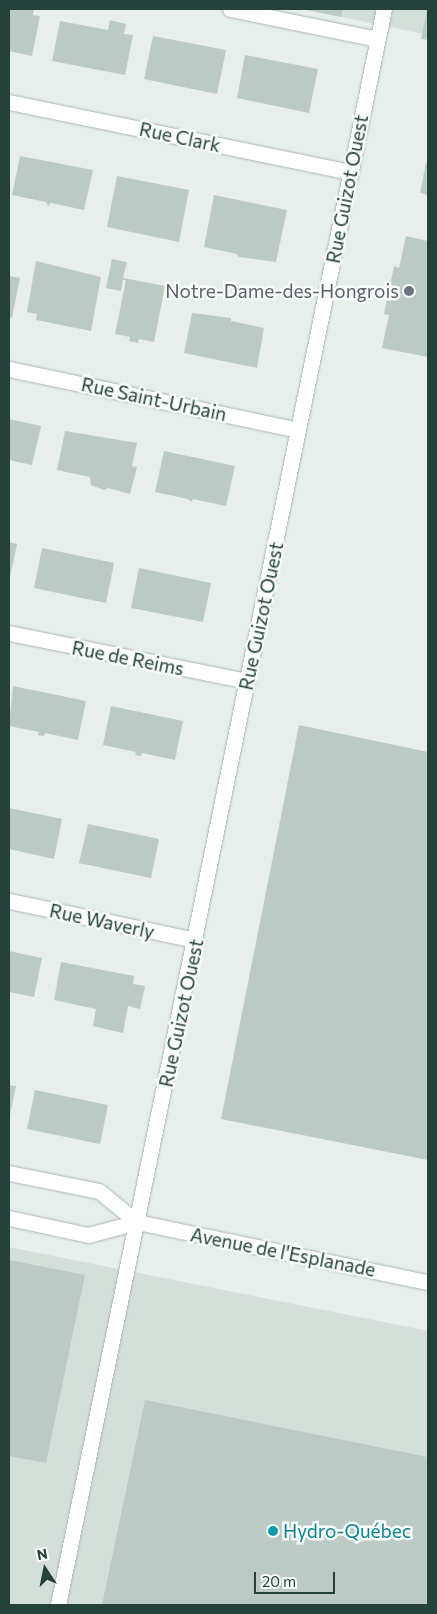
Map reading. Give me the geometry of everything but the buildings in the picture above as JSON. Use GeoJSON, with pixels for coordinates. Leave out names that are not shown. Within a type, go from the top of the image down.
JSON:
{"type":"FeatureCollection","features":[{"type":"Feature","properties":{"kind":"street"},"geometry":{"type":"LineString","coordinates":[[230,9],[378,39]]}},
{"type":"Feature","properties":{"kind":"street","name":"Rue Guizot Ouest"},"geometry":{"type":"LineString","coordinates":[[58,1605],[196,940],[384,9]]}},
{"type":"Feature","properties":{"kind":"street","name":"Rue Clark"},"geometry":{"type":"LineString","coordinates":[[9,102],[351,172]]}},
{"type":"Feature","properties":{"kind":"street","name":"Rue Saint-Urbain"},"geometry":{"type":"LineString","coordinates":[[9,369],[298,430]]}},
{"type":"Feature","properties":{"kind":"street","name":"Rue de Reims"},"geometry":{"type":"LineString","coordinates":[[9,634],[247,681]]}},
{"type":"Feature","properties":{"kind":"street","name":"Rue Waverly"},"geometry":{"type":"LineString","coordinates":[[9,902],[196,940]]}},
{"type":"Feature","properties":{"kind":"street","name":"Avenue de l'Esplanade"},"geometry":{"type":"LineString","coordinates":[[9,1173],[99,1191],[137,1222]]}},
{"type":"Feature","properties":{"kind":"street","name":"Avenue de l'Esplanade"},"geometry":{"type":"LineString","coordinates":[[9,1218],[88,1234],[137,1222],[428,1282]]}},
{"type":"Feature","properties":{"kind":"shaded area"},"geometry":{"type":"Polygon","coordinates":[[[302,9],[428,9],[428,35],[352,19],[302,9]]]}},
{"type":"Feature","properties":{"kind":"shaded area"},"geometry":{"type":"Polygon","coordinates":[[[9,1247],[428,1331],[428,1605],[9,1605],[9,1247]]]}},
{"type":"Feature","properties":{"kind":"place","name":"Notre-Dame-des-Hongrois"},"geometry":{"type":"Point","coordinates":[409,291]}},
{"type":"Feature","properties":{"kind":"place","name":"Hydro-Québec"},"geometry":{"type":"Point","coordinates":[273,1531]}}]}
